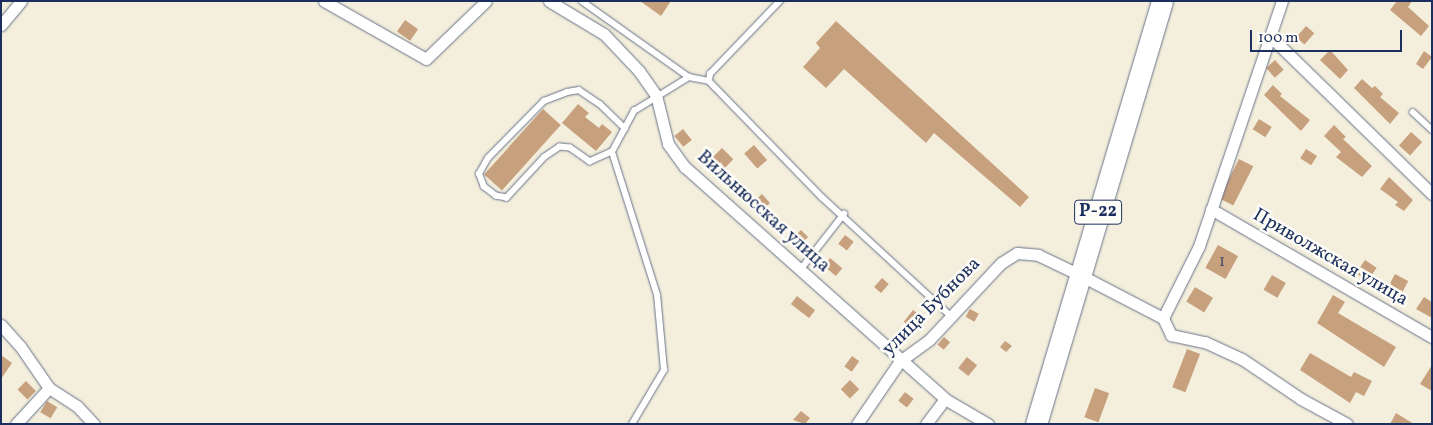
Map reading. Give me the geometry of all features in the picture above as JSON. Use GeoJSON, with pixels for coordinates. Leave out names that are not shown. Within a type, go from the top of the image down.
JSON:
{"type":"FeatureCollection","features":[{"type":"Feature","properties":{"kind":"highway","name":"Р-22"},"geometry":{"type":"LineString","coordinates":[[1039,421],[1162,1]]}},
{"type":"Feature","properties":{"kind":"street"},"geometry":{"type":"LineString","coordinates":[[1,25],[21,1]]}},
{"type":"Feature","properties":{"kind":"street"},"geometry":{"type":"LineString","coordinates":[[324,1],[426,59],[486,1]]}},
{"type":"Feature","properties":{"kind":"street","name":"Вильнюсская улица"},"geometry":{"type":"LineString","coordinates":[[549,1],[604,34],[656,95],[668,144],[685,167],[801,269],[900,361],[945,399],[988,424]]}},
{"type":"Feature","properties":{"kind":"street"},"geometry":{"type":"LineString","coordinates":[[1282,1],[1272,37],[1199,246],[1163,318],[1171,335],[1205,342],[1242,359],[1301,399],[1347,424]]}},
{"type":"Feature","properties":{"kind":"street"},"geometry":{"type":"LineString","coordinates":[[1272,37],[1432,194]]}},
{"type":"Feature","properties":{"kind":"street","name":"Приволжская улица"},"geometry":{"type":"LineString","coordinates":[[1211,209],[1432,337]]}},
{"type":"Feature","properties":{"kind":"street","name":"улица Бубнова"},"geometry":{"type":"LineString","coordinates":[[857,424],[900,361],[929,340],[1001,263],[1017,253],[1038,255],[1163,318]]}},
{"type":"Feature","properties":{"kind":"street"},"geometry":{"type":"LineString","coordinates":[[1,325],[20,346],[49,388],[77,406],[94,424]]}},
{"type":"Feature","properties":{"kind":"street"},"geometry":{"type":"LineString","coordinates":[[16,424],[49,388]]}},
{"type":"Feature","properties":{"kind":"street"},"geometry":{"type":"LineString","coordinates":[[926,424],[945,399]]}},
{"type":"Feature","properties":{"kind":"lane"},"geometry":{"type":"LineString","coordinates":[[582,1],[689,77],[709,81],[822,196],[844,214],[951,316]]}},
{"type":"Feature","properties":{"kind":"lane"},"geometry":{"type":"LineString","coordinates":[[709,81],[710,74],[780,1]]}},
{"type":"Feature","properties":{"kind":"lane"},"geometry":{"type":"LineString","coordinates":[[625,128],[579,90],[567,92],[544,101],[488,158],[479,174],[484,187],[496,196],[507,198],[545,157],[560,147],[570,148],[590,162],[612,152],[625,128],[634,111],[656,95],[689,77]]}},
{"type":"Feature","properties":{"kind":"lane"},"geometry":{"type":"LineString","coordinates":[[1413,112],[1432,130]]}},
{"type":"Feature","properties":{"kind":"lane"},"geometry":{"type":"LineString","coordinates":[[612,152],[657,295],[664,370],[632,424]]}},
{"type":"Feature","properties":{"kind":"lane"},"geometry":{"type":"LineString","coordinates":[[801,269],[844,214]]}},
{"type":"Feature","properties":{"kind":"building"},"geometry":{"type":"Polygon","coordinates":[[[640,1],[671,1],[661,16],[640,1]]]}},
{"type":"Feature","properties":{"kind":"building"},"geometry":{"type":"Polygon","coordinates":[[[1397,1],[1412,1],[1408,7],[1429,26],[1421,36],[1390,10],[1397,1]]]}},
{"type":"Feature","properties":{"kind":"building"},"geometry":{"type":"Polygon","coordinates":[[[405,20],[418,29],[410,41],[397,31],[405,20]]]}},
{"type":"Feature","properties":{"kind":"building"},"geometry":{"type":"Polygon","coordinates":[[[836,21],[1029,197],[1020,207],[934,133],[926,143],[844,69],[826,88],[803,67],[820,48],[816,43],[836,21]]]}},
{"type":"Feature","properties":{"kind":"building"},"geometry":{"type":"Polygon","coordinates":[[[1306,26],[1314,33],[1304,45],[1296,37],[1306,26]]]}},
{"type":"Feature","properties":{"kind":"building"},"geometry":{"type":"Polygon","coordinates":[[[1330,50],[1348,70],[1340,79],[1320,60],[1330,50]]]}},
{"type":"Feature","properties":{"kind":"building"},"geometry":{"type":"Polygon","coordinates":[[[1424,51],[1432,57],[1423,69],[1416,64],[1424,51]]]}},
{"type":"Feature","properties":{"kind":"building"},"geometry":{"type":"Polygon","coordinates":[[[1275,60],[1284,70],[1275,78],[1266,68],[1275,60]]]}},
{"type":"Feature","properties":{"kind":"building"},"geometry":{"type":"Polygon","coordinates":[[[1362,79],[1372,88],[1375,86],[1383,94],[1380,97],[1399,113],[1390,124],[1354,88],[1362,79]]]}},
{"type":"Feature","properties":{"kind":"building"},"geometry":{"type":"Polygon","coordinates":[[[1273,85],[1282,94],[1280,96],[1310,120],[1301,131],[1264,95],[1273,85]]]}},
{"type":"Feature","properties":{"kind":"building"},"geometry":{"type":"Polygon","coordinates":[[[578,104],[589,113],[585,117],[599,128],[602,124],[612,132],[596,151],[562,123],[578,104]]]}},
{"type":"Feature","properties":{"kind":"building"},"geometry":{"type":"Polygon","coordinates":[[[543,109],[561,125],[502,190],[484,174],[543,109]]]}},
{"type":"Feature","properties":{"kind":"building"},"geometry":{"type":"Polygon","coordinates":[[[1259,119],[1272,127],[1265,137],[1253,129],[1259,119]]]}},
{"type":"Feature","properties":{"kind":"building"},"geometry":{"type":"Polygon","coordinates":[[[1334,125],[1346,137],[1343,139],[1372,166],[1362,177],[1336,157],[1341,152],[1324,136],[1334,125]]]}},
{"type":"Feature","properties":{"kind":"building"},"geometry":{"type":"Polygon","coordinates":[[[683,129],[692,140],[683,147],[674,136],[683,129]]]}},
{"type":"Feature","properties":{"kind":"building"},"geometry":{"type":"Polygon","coordinates":[[[1411,132],[1422,142],[1410,155],[1399,145],[1411,132]]]}},
{"type":"Feature","properties":{"kind":"building"},"geometry":{"type":"Polygon","coordinates":[[[754,145],[767,160],[757,169],[744,154],[754,145]]]}},
{"type":"Feature","properties":{"kind":"building"},"geometry":{"type":"Polygon","coordinates":[[[722,148],[733,159],[722,171],[711,159],[722,148]]]}},
{"type":"Feature","properties":{"kind":"building"},"geometry":{"type":"Polygon","coordinates":[[[1306,149],[1317,156],[1311,165],[1300,158],[1306,149]]]}},
{"type":"Feature","properties":{"kind":"building"},"geometry":{"type":"Polygon","coordinates":[[[1239,159],[1253,166],[1233,205],[1219,198],[1239,159]]]}},
{"type":"Feature","properties":{"kind":"building"},"geometry":{"type":"Polygon","coordinates":[[[1389,177],[1413,200],[1404,211],[1395,205],[1398,202],[1380,189],[1389,177]]]}},
{"type":"Feature","properties":{"kind":"building"},"geometry":{"type":"Polygon","coordinates":[[[762,194],[770,203],[760,212],[752,203],[762,194]]]}},
{"type":"Feature","properties":{"kind":"building"},"geometry":{"type":"Polygon","coordinates":[[[801,230],[808,237],[800,245],[793,238],[801,230]]]}},
{"type":"Feature","properties":{"kind":"building"},"geometry":{"type":"Polygon","coordinates":[[[845,235],[854,242],[847,250],[838,244],[845,235]]]}},
{"type":"Feature","properties":{"kind":"building"},"geometry":{"type":"Polygon","coordinates":[[[1218,245],[1238,256],[1226,279],[1205,268],[1218,245]]]}},
{"type":"Feature","properties":{"kind":"building"},"geometry":{"type":"Polygon","coordinates":[[[830,258],[842,268],[836,276],[824,266],[830,258]]]}},
{"type":"Feature","properties":{"kind":"building"},"geometry":{"type":"Polygon","coordinates":[[[1365,260],[1377,268],[1368,281],[1356,273],[1365,260]]]}},
{"type":"Feature","properties":{"kind":"building"},"geometry":{"type":"Polygon","coordinates":[[[1395,274],[1408,281],[1400,296],[1387,289],[1395,274]]]}},
{"type":"Feature","properties":{"kind":"building"},"geometry":{"type":"Polygon","coordinates":[[[1272,275],[1286,283],[1277,298],[1264,290],[1272,275]]]}},
{"type":"Feature","properties":{"kind":"building"},"geometry":{"type":"Polygon","coordinates":[[[882,278],[889,284],[881,293],[874,287],[882,278]]]}},
{"type":"Feature","properties":{"kind":"building"},"geometry":{"type":"Polygon","coordinates":[[[1195,287],[1213,298],[1204,312],[1186,302],[1195,287]]]}},
{"type":"Feature","properties":{"kind":"building"},"geometry":{"type":"Polygon","coordinates":[[[1333,295],[1345,302],[1338,313],[1396,347],[1384,367],[1317,323],[1333,295]]]}},
{"type":"Feature","properties":{"kind":"building"},"geometry":{"type":"Polygon","coordinates":[[[797,296],[815,310],[809,318],[791,304],[797,296]]]}},
{"type":"Feature","properties":{"kind":"building"},"geometry":{"type":"Polygon","coordinates":[[[1424,297],[1432,302],[1432,318],[1416,309],[1424,297]]]}},
{"type":"Feature","properties":{"kind":"building"},"geometry":{"type":"Polygon","coordinates":[[[970,309],[979,314],[974,322],[966,317],[970,309]]]}},
{"type":"Feature","properties":{"kind":"building"},"geometry":{"type":"Polygon","coordinates":[[[913,310],[922,317],[912,329],[904,322],[913,310]]]}},
{"type":"Feature","properties":{"kind":"building"},"geometry":{"type":"Polygon","coordinates":[[[944,337],[950,342],[944,350],[938,345],[944,337]]]}},
{"type":"Feature","properties":{"kind":"building"},"geometry":{"type":"Polygon","coordinates":[[[1005,341],[1012,346],[1006,352],[1000,347],[1005,341]]]}},
{"type":"Feature","properties":{"kind":"building"},"geometry":{"type":"Polygon","coordinates":[[[1187,349],[1200,354],[1185,392],[1172,387],[1187,349]]]}},
{"type":"Feature","properties":{"kind":"building"},"geometry":{"type":"Polygon","coordinates":[[[1310,353],[1351,377],[1354,372],[1372,381],[1364,396],[1356,392],[1350,403],[1300,370],[1310,353]]]}},
{"type":"Feature","properties":{"kind":"building"},"geometry":{"type":"Polygon","coordinates":[[[1,355],[12,363],[1,379],[1,355]]]}},
{"type":"Feature","properties":{"kind":"building"},"geometry":{"type":"Polygon","coordinates":[[[852,356],[859,361],[852,372],[844,367],[852,356]]]}},
{"type":"Feature","properties":{"kind":"building"},"geometry":{"type":"Polygon","coordinates":[[[967,357],[977,365],[968,376],[958,368],[967,357]]]}},
{"type":"Feature","properties":{"kind":"building"},"geometry":{"type":"Polygon","coordinates":[[[1432,365],[1432,391],[1420,384],[1432,365]]]}},
{"type":"Feature","properties":{"kind":"building"},"geometry":{"type":"Polygon","coordinates":[[[850,380],[859,389],[850,398],[841,389],[850,380]]]}},
{"type":"Feature","properties":{"kind":"building"},"geometry":{"type":"Polygon","coordinates":[[[26,381],[36,391],[27,399],[18,389],[26,381]]]}},
{"type":"Feature","properties":{"kind":"building"},"geometry":{"type":"Polygon","coordinates":[[[1095,388],[1109,393],[1098,422],[1084,417],[1095,388]]]}},
{"type":"Feature","properties":{"kind":"building"},"geometry":{"type":"Polygon","coordinates":[[[905,392],[914,399],[907,407],[898,401],[905,392]]]}},
{"type":"Feature","properties":{"kind":"building"},"geometry":{"type":"Polygon","coordinates":[[[47,401],[57,407],[51,418],[40,412],[47,401]]]}},
{"type":"Feature","properties":{"kind":"building"},"geometry":{"type":"Polygon","coordinates":[[[801,411],[810,418],[805,424],[793,420],[801,411]]]}},
{"type":"Feature","properties":{"kind":"building"},"geometry":{"type":"Polygon","coordinates":[[[1396,413],[1414,424],[1390,424],[1396,413]]]}}]}
